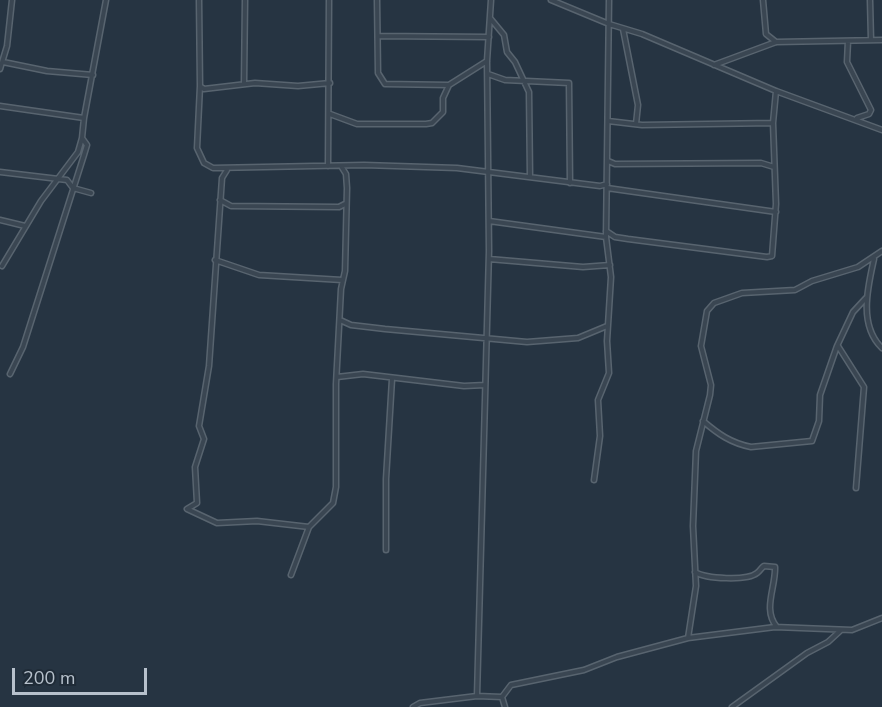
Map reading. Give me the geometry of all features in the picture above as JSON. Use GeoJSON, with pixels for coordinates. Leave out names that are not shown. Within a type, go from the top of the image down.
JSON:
{"type":"FeatureCollection","features":[{"type":"Feature","properties":{"kind":"street"},"geometry":{"type":"LineString","coordinates":[[0,69],[7,46],[12,0]]}},
{"type":"Feature","properties":{"kind":"street"},"geometry":{"type":"LineString","coordinates":[[2,266],[57,178],[78,152],[106,0]]}},
{"type":"Feature","properties":{"kind":"street"},"geometry":{"type":"LineString","coordinates":[[199,0],[198,148],[204,162],[213,168],[356,165],[456,168],[776,212]]}},
{"type":"Feature","properties":{"kind":"street"},"geometry":{"type":"LineString","coordinates":[[244,84],[245,0]]}},
{"type":"Feature","properties":{"kind":"street"},"geometry":{"type":"LineString","coordinates":[[328,166],[329,0]]}},
{"type":"Feature","properties":{"kind":"street"},"geometry":{"type":"LineString","coordinates":[[377,0],[378,73],[385,84],[449,85]]}},
{"type":"Feature","properties":{"kind":"street"},"geometry":{"type":"LineString","coordinates":[[551,0],[776,91],[882,130]]}},
{"type":"Feature","properties":{"kind":"street"},"geometry":{"type":"LineString","coordinates":[[568,6],[569,0]]}},
{"type":"Feature","properties":{"kind":"street"},"geometry":{"type":"LineString","coordinates":[[594,480],[600,436],[598,400],[609,373],[607,326],[610,265],[606,230],[609,0]]}},
{"type":"Feature","properties":{"kind":"street"},"geometry":{"type":"LineString","coordinates":[[763,0],[766,34],[776,42]]}},
{"type":"Feature","properties":{"kind":"street"},"geometry":{"type":"LineString","coordinates":[[870,0],[871,40]]}},
{"type":"Feature","properties":{"kind":"street"},"geometry":{"type":"LineString","coordinates":[[477,696],[489,259],[487,61],[492,1]]}},
{"type":"Feature","properties":{"kind":"street"},"geometry":{"type":"LineString","coordinates":[[490,17],[504,35],[507,52],[515,62],[529,92],[530,177]]}},
{"type":"Feature","properties":{"kind":"street"},"geometry":{"type":"LineString","coordinates":[[623,29],[639,105],[636,124]]}},
{"type":"Feature","properties":{"kind":"street"},"geometry":{"type":"LineString","coordinates":[[378,36],[489,37]]}},
{"type":"Feature","properties":{"kind":"street"},"geometry":{"type":"LineString","coordinates":[[713,65],[776,42],[882,40]]}},
{"type":"Feature","properties":{"kind":"street"},"geometry":{"type":"LineString","coordinates":[[848,41],[848,62],[871,110],[869,114],[854,118]]}},
{"type":"Feature","properties":{"kind":"street"},"geometry":{"type":"LineString","coordinates":[[0,55],[7,46]]}},
{"type":"Feature","properties":{"kind":"street"},"geometry":{"type":"LineString","coordinates":[[330,114],[357,124],[426,124],[443,112],[443,98],[449,85],[487,61]]}},
{"type":"Feature","properties":{"kind":"street"},"geometry":{"type":"LineString","coordinates":[[3,62],[47,71],[93,75]]}},
{"type":"Feature","properties":{"kind":"street"},"geometry":{"type":"LineString","coordinates":[[487,74],[496,78],[565,81],[570,85],[570,183]]}},
{"type":"Feature","properties":{"kind":"street"},"geometry":{"type":"LineString","coordinates":[[200,86],[204,89],[274,82],[298,86],[330,83]]}},
{"type":"Feature","properties":{"kind":"street"},"geometry":{"type":"LineString","coordinates":[[606,230],[618,238],[766,257],[774,253],[776,203],[773,123],[776,91]]}},
{"type":"Feature","properties":{"kind":"street"},"geometry":{"type":"LineString","coordinates":[[0,106],[84,118]]}},
{"type":"Feature","properties":{"kind":"street"},"geometry":{"type":"LineString","coordinates":[[608,121],[636,124],[773,123]]}},
{"type":"Feature","properties":{"kind":"street"},"geometry":{"type":"LineString","coordinates":[[10,374],[23,347],[87,145],[82,138]]}},
{"type":"Feature","properties":{"kind":"street"},"geometry":{"type":"LineString","coordinates":[[608,161],[615,164],[761,163],[775,167]]}},
{"type":"Feature","properties":{"kind":"street"},"geometry":{"type":"LineString","coordinates":[[608,169],[615,164]]}},
{"type":"Feature","properties":{"kind":"street"},"geometry":{"type":"LineString","coordinates":[[346,174],[356,165]]}},
{"type":"Feature","properties":{"kind":"street"},"geometry":{"type":"LineString","coordinates":[[291,575],[309,527],[327,510],[334,497],[337,377],[346,204],[346,174],[341,166]]}},
{"type":"Feature","properties":{"kind":"street"},"geometry":{"type":"LineString","coordinates":[[227,169],[223,174],[220,200],[209,366],[199,426],[204,439],[195,466],[197,503],[187,509],[218,523],[257,521],[309,527]]}},
{"type":"Feature","properties":{"kind":"street"},"geometry":{"type":"LineString","coordinates":[[0,172],[67,180],[73,188],[91,194]]}},
{"type":"Feature","properties":{"kind":"street"},"geometry":{"type":"LineString","coordinates":[[600,186],[607,188]]}},
{"type":"Feature","properties":{"kind":"street"},"geometry":{"type":"LineString","coordinates":[[220,200],[231,206],[339,207],[346,204]]}},
{"type":"Feature","properties":{"kind":"street"},"geometry":{"type":"LineString","coordinates":[[767,209],[776,203]]}},
{"type":"Feature","properties":{"kind":"street"},"geometry":{"type":"LineString","coordinates":[[0,220],[26,226]]}},
{"type":"Feature","properties":{"kind":"street"},"geometry":{"type":"LineString","coordinates":[[489,221],[606,237]]}},
{"type":"Feature","properties":{"kind":"street"},"geometry":{"type":"LineString","coordinates":[[688,638],[696,572],[694,489],[696,450],[711,385],[701,346],[707,311],[714,303],[742,293],[795,290],[874,258],[882,251]]}},
{"type":"Feature","properties":{"kind":"street"},"geometry":{"type":"LineString","coordinates":[[874,258],[866,298],[871,327],[882,348]]}},
{"type":"Feature","properties":{"kind":"street"},"geometry":{"type":"LineString","coordinates":[[489,259],[583,267],[610,265]]}},
{"type":"Feature","properties":{"kind":"street"},"geometry":{"type":"LineString","coordinates":[[215,260],[259,275],[342,280]]}},
{"type":"Feature","properties":{"kind":"street"},"geometry":{"type":"LineString","coordinates":[[703,421],[718,435],[751,447],[812,441],[819,421],[820,395],[837,346],[853,312],[866,298]]}},
{"type":"Feature","properties":{"kind":"street"},"geometry":{"type":"LineString","coordinates":[[340,320],[351,325],[527,342],[578,338],[607,326]]}},
{"type":"Feature","properties":{"kind":"street"},"geometry":{"type":"LineString","coordinates":[[837,346],[864,387],[856,488]]}},
{"type":"Feature","properties":{"kind":"street"},"geometry":{"type":"LineString","coordinates":[[337,377],[363,374],[464,386],[485,385]]}},
{"type":"Feature","properties":{"kind":"street"},"geometry":{"type":"LineString","coordinates":[[386,550],[386,479],[392,379]]}},
{"type":"Feature","properties":{"kind":"street"},"geometry":{"type":"LineString","coordinates":[[696,572],[703,577],[735,579],[756,573],[764,566],[775,567],[770,616],[777,627]]}},
{"type":"Feature","properties":{"kind":"street"},"geometry":{"type":"LineString","coordinates":[[502,698],[510,685],[584,670],[617,657],[688,638],[777,627],[852,630],[882,618]]}},
{"type":"Feature","properties":{"kind":"street"},"geometry":{"type":"LineString","coordinates":[[732,707],[807,653],[828,642],[840,631]]}},
{"type":"Feature","properties":{"kind":"street"},"geometry":{"type":"LineString","coordinates":[[413,707],[420,703],[477,696],[502,698]]}},
{"type":"Feature","properties":{"kind":"street"},"geometry":{"type":"LineString","coordinates":[[502,698],[505,707]]}}]}
